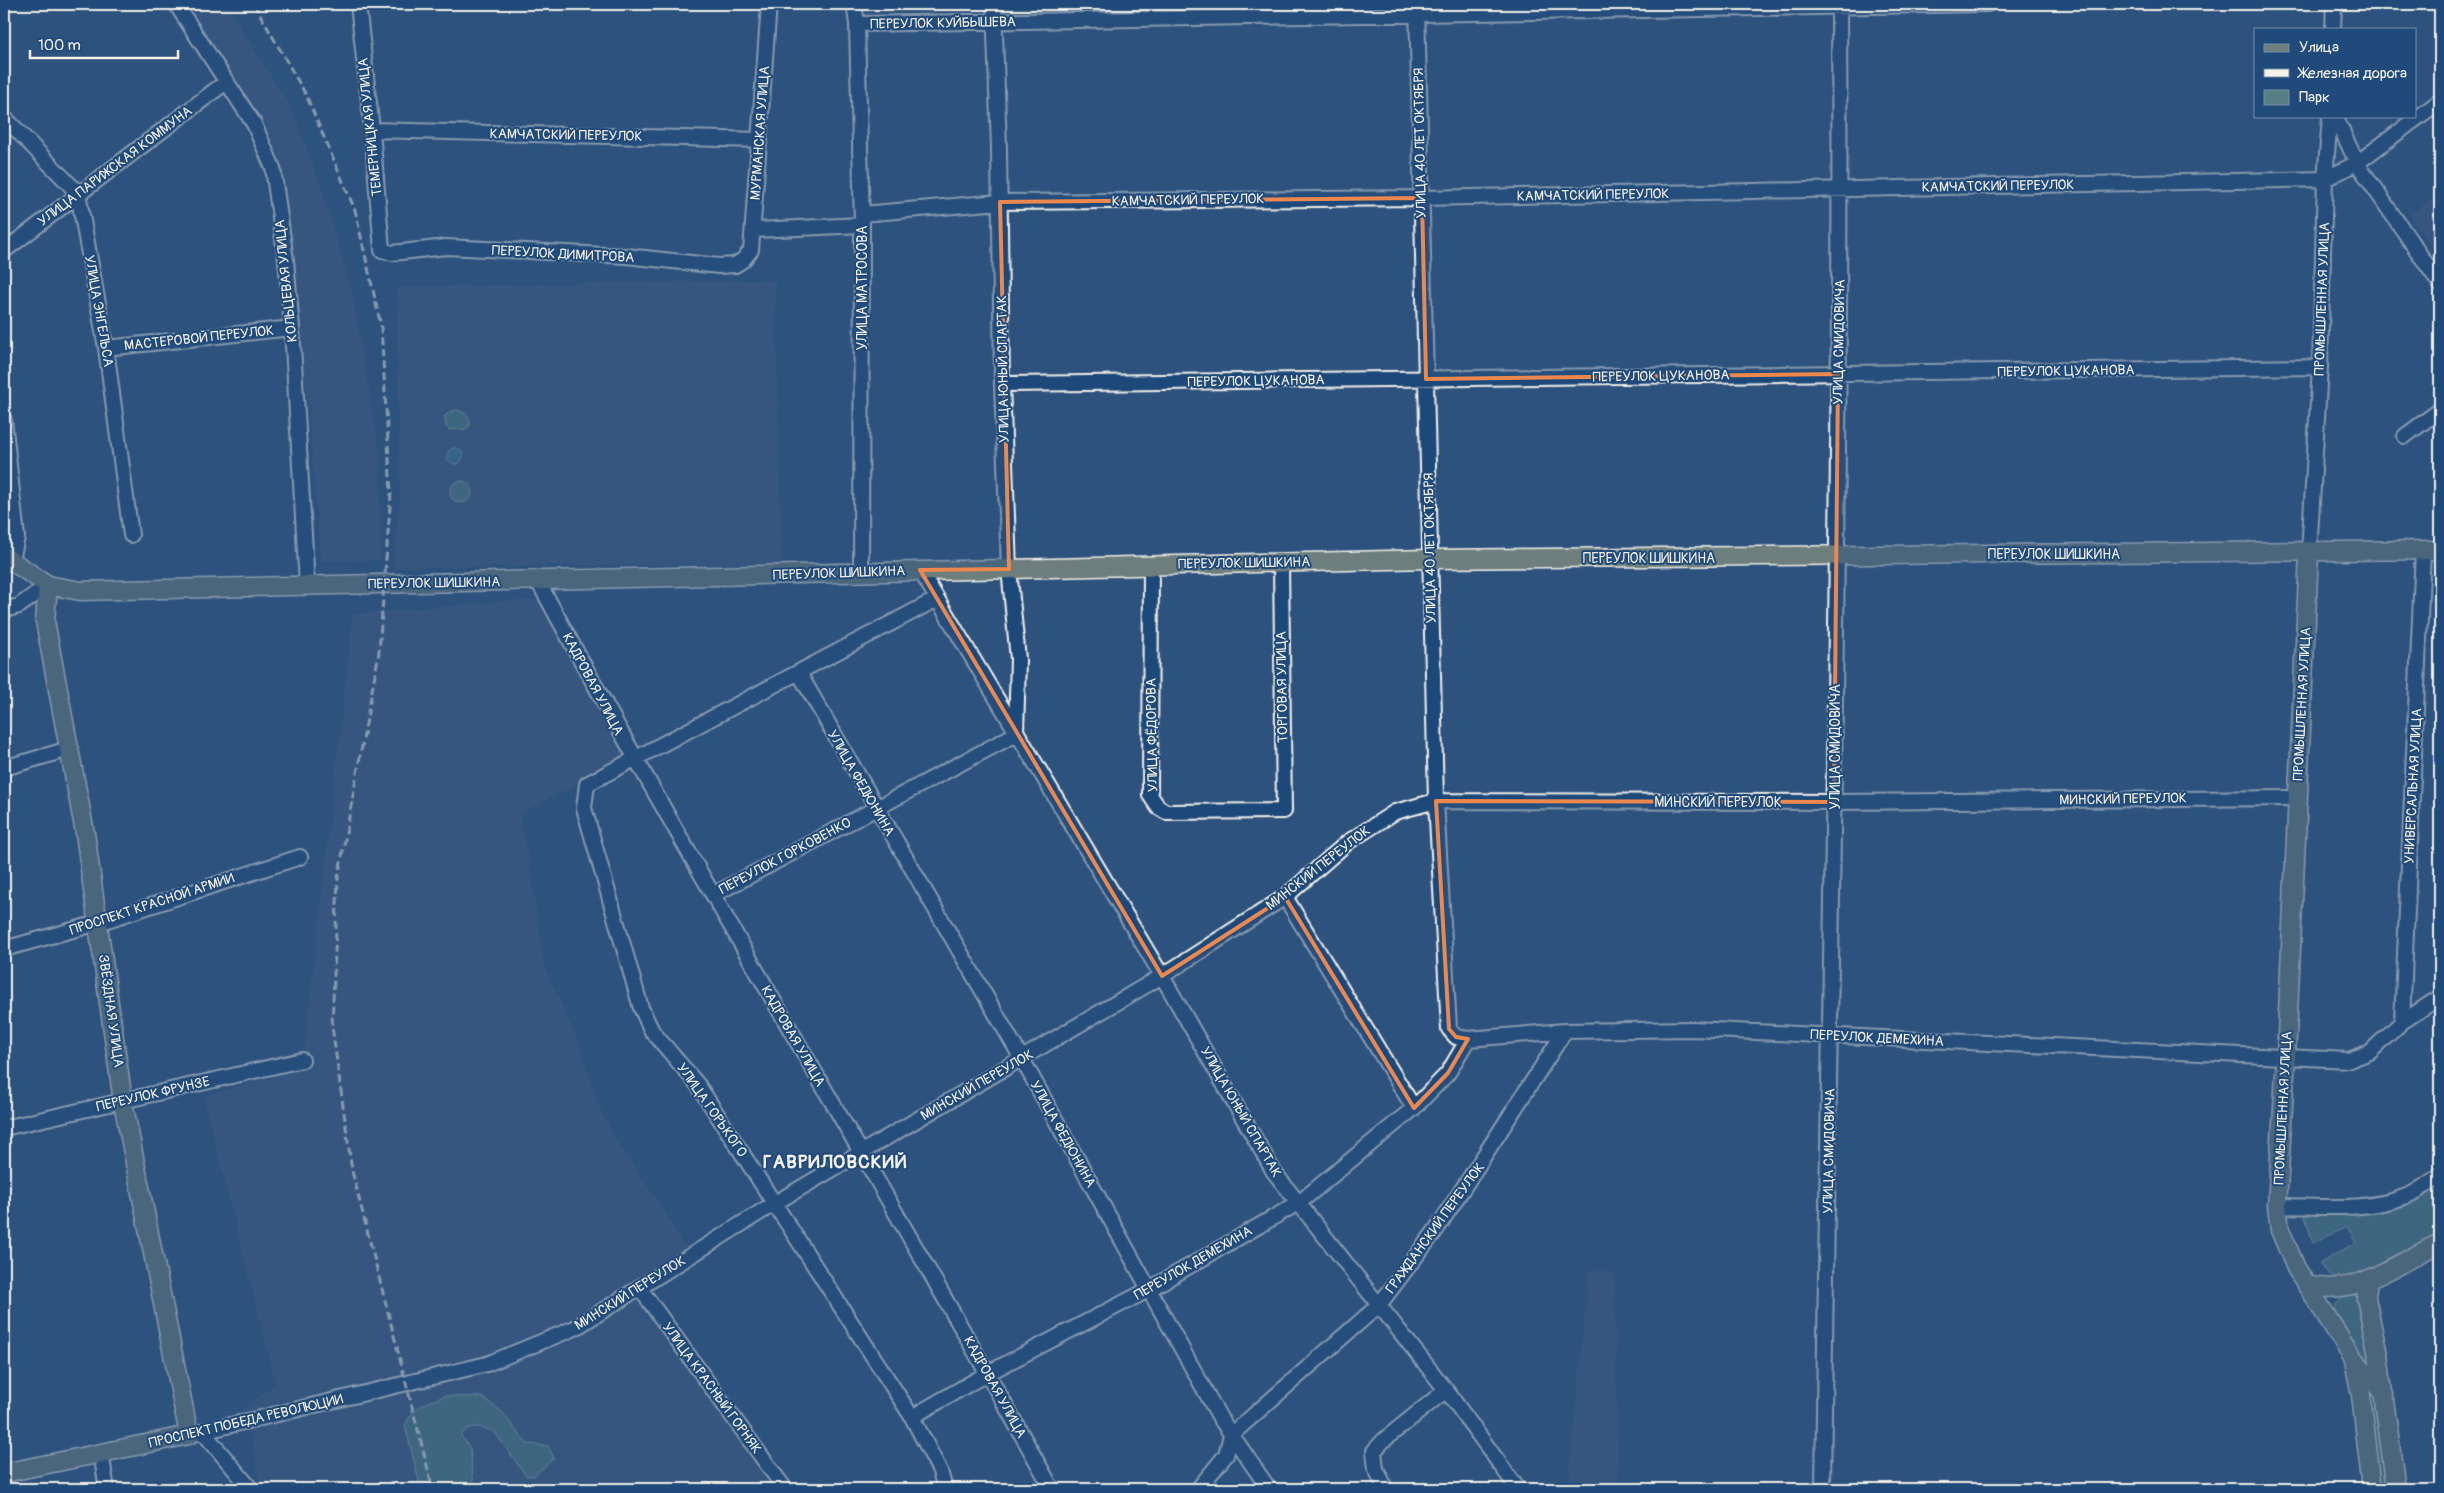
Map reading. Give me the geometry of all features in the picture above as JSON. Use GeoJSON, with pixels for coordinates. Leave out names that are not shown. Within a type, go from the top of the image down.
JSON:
{"type":"FeatureCollection","features":[{"type":"Feature","properties":{"kind":"main road","name":"ПЕРЕУЛОК ШИШКИНА"},"geometry":{"type":"LineString","coordinates":[[48,585],[80,592],[920,570],[1430,560],[2432,551]]}},
{"type":"Feature","properties":{"kind":"main road","name":"ПРОМЫШЛЕННАЯ УЛИЦА"},"geometry":{"type":"LineString","coordinates":[[2309,553],[2286,1057],[2277,1206],[2283,1239],[2296,1268],[2353,1358]]}},
{"type":"Feature","properties":{"kind":"main road"},"geometry":{"type":"LineString","coordinates":[[8,558],[48,585]]}},
{"type":"Feature","properties":{"kind":"main road","name":"ЗВЁЗДНАЯ УЛИЦА"},"geometry":{"type":"LineString","coordinates":[[48,585],[45,621],[69,749],[98,923],[124,1102],[196,1433]]}},
{"type":"Feature","properties":{"kind":"main road"},"geometry":{"type":"LineString","coordinates":[[2306,1285],[2344,1288],[2368,1280],[2440,1243]]}},
{"type":"Feature","properties":{"kind":"main road"},"geometry":{"type":"LineString","coordinates":[[2368,1280],[2366,1298],[2384,1394],[2396,1489]]}},
{"type":"Feature","properties":{"kind":"main road"},"geometry":{"type":"LineString","coordinates":[[2353,1358],[2384,1394]]}},
{"type":"Feature","properties":{"kind":"main road"},"geometry":{"type":"LineString","coordinates":[[2353,1358],[2361,1394],[2372,1489]]}},
{"type":"Feature","properties":{"kind":"main road","name":"ПРОСПЕКТ ПОБЕДА РЕВОЛЮЦИИ"},"geometry":{"type":"LineString","coordinates":[[4,1473],[196,1433]]}},
{"type":"Feature","properties":{"kind":"street","name":"КОЛЬЦЕВАЯ УЛИЦА"},"geometry":{"type":"LineString","coordinates":[[176,4],[254,124],[273,168],[286,260],[292,328],[307,586]]}},
{"type":"Feature","properties":{"kind":"street","name":"ТЕМЕРНИЦКАЯ УЛИЦА"},"geometry":{"type":"LineString","coordinates":[[358,4],[372,130],[382,250]]}},
{"type":"Feature","properties":{"kind":"street","name":"МУРМАНСКАЯ УЛИЦА"},"geometry":{"type":"LineString","coordinates":[[743,260],[751,250],[754,230],[769,4]]}},
{"type":"Feature","properties":{"kind":"street","name":"УЛИЦА МАТРОСОВА"},"geometry":{"type":"LineString","coordinates":[[854,4],[857,24],[862,220],[861,572]]}},
{"type":"Feature","properties":{"kind":"street","name":"УЛИЦА ЮНЫЙ СПАРТАК"},"geometry":{"type":"LineString","coordinates":[[994,4],[1000,202],[1002,384],[1009,569],[1018,659],[1016,734]]}},
{"type":"Feature","properties":{"kind":"street","name":"ПЕРЕУЛОК КУЙБЫШЕВА"},"geometry":{"type":"LineString","coordinates":[[857,24],[994,23],[1417,9],[1988,4]]}},
{"type":"Feature","properties":{"kind":"street"},"geometry":{"type":"LineString","coordinates":[[2333,28],[2334,4]]}},
{"type":"Feature","properties":{"kind":"street","name":"УЛИЦА СМИДОВИЧА"},"geometry":{"type":"LineString","coordinates":[[1823,1489],[1841,190],[1839,5]]}},
{"type":"Feature","properties":{"kind":"street","name":"УЛИЦА 40 ЛЕТ ОКТЯБРЯ"},"geometry":{"type":"LineString","coordinates":[[1417,9],[1436,801],[1449,1028],[1456,1037],[1468,1039]]}},
{"type":"Feature","properties":{"kind":"street","name":"УЛИЦА ПАРИЖСКАЯ КОММУНА"},"geometry":{"type":"LineString","coordinates":[[4,251],[226,82]]}},
{"type":"Feature","properties":{"kind":"street"},"geometry":{"type":"LineString","coordinates":[[2325,179],[2357,163],[2440,102]]}},
{"type":"Feature","properties":{"kind":"street"},"geometry":{"type":"LineString","coordinates":[[4,117],[78,194]]}},
{"type":"Feature","properties":{"kind":"street","name":"ПРОМЫШЛЕННАЯ УЛИЦА"},"geometry":{"type":"LineString","coordinates":[[2309,553],[2320,368],[2325,179],[2330,118]]}},
{"type":"Feature","properties":{"kind":"street"},"geometry":{"type":"LineString","coordinates":[[2336,118],[2357,163],[2440,284]]}},
{"type":"Feature","properties":{"kind":"street","name":"КАМЧАТСКИЙ ПЕРЕУЛОК"},"geometry":{"type":"LineString","coordinates":[[372,130],[760,140]]}},
{"type":"Feature","properties":{"kind":"street","name":"КАМЧАТСКИЙ ПЕРЕУЛОК"},"geometry":{"type":"LineString","coordinates":[[862,220],[1000,202],[1422,198],[2325,179]]}},
{"type":"Feature","properties":{"kind":"street","name":"УЛИЦА ЭНГЕЛЬСА"},"geometry":{"type":"LineString","coordinates":[[78,194],[106,348],[131,535]]}},
{"type":"Feature","properties":{"kind":"street"},"geometry":{"type":"LineString","coordinates":[[754,230],[862,220]]}},
{"type":"Feature","properties":{"kind":"street","name":"ПЕРЕУЛОК ДИМИТРОВА"},"geometry":{"type":"LineString","coordinates":[[382,250],[392,253],[446,247],[626,256],[719,266],[735,265],[743,260]]}},
{"type":"Feature","properties":{"kind":"street","name":"МАСТЕРОВОЙ ПЕРЕУЛОК"},"geometry":{"type":"LineString","coordinates":[[106,348],[292,328]]}},
{"type":"Feature","properties":{"kind":"street","name":"ПЕРЕУЛОК ЦУКАНОВА"},"geometry":{"type":"LineString","coordinates":[[1002,384],[2320,368]]}},
{"type":"Feature","properties":{"kind":"street"},"geometry":{"type":"LineString","coordinates":[[2405,436],[2440,410]]}},
{"type":"Feature","properties":{"kind":"street"},"geometry":{"type":"LineString","coordinates":[[4,420],[17,537],[8,558]]}},
{"type":"Feature","properties":{"kind":"street","name":"УНИВЕРСАЛЬНАЯ УЛИЦА"},"geometry":{"type":"LineString","coordinates":[[2402,1022],[2432,551]]}},
{"type":"Feature","properties":{"kind":"street","name":"ТОРГОВАЯ УЛИЦА"},"geometry":{"type":"LineString","coordinates":[[1280,563],[1284,811]]}},
{"type":"Feature","properties":{"kind":"street","name":"УЛИЦА ФЁДОРОВА"},"geometry":{"type":"LineString","coordinates":[[1152,565],[1150,795],[1158,807],[1166,812],[1284,811]]}},
{"type":"Feature","properties":{"kind":"street","name":"УЛИЦА ЮНЫЙ СПАРТАК"},"geometry":{"type":"LineString","coordinates":[[920,570],[1016,734],[1162,976],[1274,1172],[1300,1202],[1446,1390],[1518,1489]]}},
{"type":"Feature","properties":{"kind":"street","name":"КАДРОВАЯ УЛИЦА"},"geometry":{"type":"LineString","coordinates":[[538,581],[633,758],[988,1373],[1052,1489]]}},
{"type":"Feature","properties":{"kind":"street"},"geometry":{"type":"LineString","coordinates":[[4,610],[19,606],[48,585]]}},
{"type":"Feature","properties":{"kind":"street"},"geometry":{"type":"LineString","coordinates":[[633,758],[798,674],[937,598]]}},
{"type":"Feature","properties":{"kind":"street","name":"УЛИЦА ФЕДЮНИНА"},"geometry":{"type":"LineString","coordinates":[[798,674],[1022,1059],[1148,1290],[1232,1435],[1269,1489]]}},
{"type":"Feature","properties":{"kind":"street","name":"ПЕРЕУЛОК ГОРКОВЕНКО"},"geometry":{"type":"LineString","coordinates":[[713,895],[1016,734]]}},
{"type":"Feature","properties":{"kind":"street"},"geometry":{"type":"LineString","coordinates":[[4,768],[69,749]]}},
{"type":"Feature","properties":{"kind":"street","name":"УЛИЦА ГОРЬКОГО"},"geometry":{"type":"LineString","coordinates":[[633,758],[587,784],[584,808],[641,1008],[652,1031],[698,1085],[912,1417],[940,1471],[945,1489]]}},
{"type":"Feature","properties":{"kind":"street","name":"МИНСКИЙ ПЕРЕУЛОК"},"geometry":{"type":"LineString","coordinates":[[487,1364],[574,1328],[860,1153],[1162,976],[1285,897],[1348,842],[1395,812],[1436,801],[1834,802],[2297,798]]}},
{"type":"Feature","properties":{"kind":"street","name":"ПРОСПЕКТ КРАСНОЙ АРМИИ"},"geometry":{"type":"LineString","coordinates":[[4,949],[98,923],[300,857]]}},
{"type":"Feature","properties":{"kind":"street"},"geometry":{"type":"LineString","coordinates":[[1285,897],[1414,1108]]}},
{"type":"Feature","properties":{"kind":"street"},"geometry":{"type":"LineString","coordinates":[[2286,1057],[2349,1060],[2370,1052],[2402,1022],[2440,997]]}},
{"type":"Feature","properties":{"kind":"street","name":"ПЕРЕУЛОК ДЕМЕХИНА"},"geometry":{"type":"LineString","coordinates":[[912,1417],[988,1373],[1148,1290],[1300,1202],[1414,1108],[1448,1073],[1468,1039],[1565,1031],[1693,1029],[2286,1057]]}},
{"type":"Feature","properties":{"kind":"street","name":"ГРАЖДАНСКИЙ ПЕРЕУЛОК"},"geometry":{"type":"LineString","coordinates":[[1198,1489],[1226,1455],[1232,1435],[1379,1306],[1436,1230],[1565,1031]]}},
{"type":"Feature","properties":{"kind":"street","name":"ПЕРЕУЛОК ФРУНЗЕ"},"geometry":{"type":"LineString","coordinates":[[4,1128],[302,1060]]}},
{"type":"Feature","properties":{"kind":"street"},"geometry":{"type":"LineString","coordinates":[[2277,1206],[2361,1206],[2386,1202],[2406,1197],[2440,1175]]}},
{"type":"Feature","properties":{"kind":"street","name":"УЛИЦА КРАСНЫЙ ГОРНЯК"},"geometry":{"type":"LineString","coordinates":[[639,1287],[785,1489]]}},
{"type":"Feature","properties":{"kind":"street","name":"ПРОСПЕКТ ПОБЕДА РЕВОЛЮЦИИ"},"geometry":{"type":"LineString","coordinates":[[196,1433],[487,1364]]}},
{"type":"Feature","properties":{"kind":"street"},"geometry":{"type":"LineString","coordinates":[[1386,1489],[1376,1469],[1374,1451],[1384,1440],[1446,1390]]}},
{"type":"Feature","properties":{"kind":"street"},"geometry":{"type":"LineString","coordinates":[[196,1433],[250,1489]]}},
{"type":"Feature","properties":{"kind":"street"},"geometry":{"type":"LineString","coordinates":[[101,1453],[107,1489]]}},
{"type":"Feature","properties":{"kind":"highlighted area"},"geometry":{"type":"Polygon","coordinates":[[[1422,198],[1426,379],[1838,374],[1834,802],[1436,801],[1449,1029],[1456,1037],[1468,1039],[1448,1073],[1414,1108],[1285,897],[1162,976],[920,570],[1009,569],[1000,202],[1422,198]]]}},
{"type":"Feature","properties":{"kind":"shaded area"},"geometry":{"type":"Polygon","coordinates":[[[188,4],[225,4],[292,108],[322,189],[352,291],[380,455],[380,560],[321,561],[298,293],[281,160],[259,119],[188,4]]]}},
{"type":"Feature","properties":{"kind":"shaded area"},"geometry":{"type":"Polygon","coordinates":[[[2440,192],[2440,258],[2409,215],[2440,192]]]}},
{"type":"Feature","properties":{"kind":"shaded area"},"geometry":{"type":"Polygon","coordinates":[[[775,280],[782,563],[393,568],[400,494],[396,287],[775,280]]]}},
{"type":"Feature","properties":{"kind":"shaded area"},"geometry":{"type":"Polygon","coordinates":[[[455,448],[461,450],[463,456],[461,462],[455,464],[449,462],[447,456],[449,450],[455,448]]]}},
{"type":"Feature","properties":{"kind":"shaded area"},"geometry":{"type":"Polygon","coordinates":[[[537,599],[627,758],[520,814],[545,968],[580,1045],[598,1104],[614,1136],[669,1218],[686,1251],[642,1290],[773,1489],[261,1489],[253,1446],[242,1409],[276,1385],[203,1096],[302,1069],[353,614],[537,599]]]}},
{"type":"Feature","properties":{"kind":"shaded area"},"geometry":{"type":"Polygon","coordinates":[[[1589,1269],[1615,1273],[1618,1485],[1710,1484],[1710,1489],[1568,1489],[1589,1269]]]}},
{"type":"Feature","properties":{"kind":"green space"},"geometry":{"type":"Polygon","coordinates":[[[456,410],[467,414],[470,419],[470,425],[465,429],[449,430],[446,426],[445,416],[449,412],[456,410]]]}},
{"type":"Feature","properties":{"kind":"green space"},"geometry":{"type":"Polygon","coordinates":[[[461,481],[469,484],[472,492],[469,500],[461,503],[453,500],[450,492],[453,484],[461,481]]]}},
{"type":"Feature","properties":{"kind":"green space"},"geometry":{"type":"Polygon","coordinates":[[[2440,1179],[2440,1235],[2347,1279],[2330,1275],[2319,1264],[2356,1242],[2347,1227],[2313,1243],[2304,1214],[2311,1211],[2342,1211],[2440,1179]]]}},
{"type":"Feature","properties":{"kind":"green space"},"geometry":{"type":"Polygon","coordinates":[[[2350,1294],[2358,1296],[2370,1358],[2365,1360],[2335,1313],[2338,1300],[2350,1294]]]}},
{"type":"Feature","properties":{"kind":"green space"},"geometry":{"type":"Polygon","coordinates":[[[445,1396],[482,1397],[501,1411],[527,1444],[548,1446],[554,1458],[534,1476],[526,1476],[494,1431],[472,1427],[461,1436],[470,1448],[474,1489],[421,1489],[405,1425],[417,1409],[445,1396]]]}},
{"type":"Feature","properties":{"kind":"green space"},"geometry":{"type":"Polygon","coordinates":[[[2380,1407],[2389,1489],[2377,1489],[2367,1408],[2380,1407]]]}},
{"type":"Feature","properties":{"kind":"railway"},"geometry":{"type":"LineString","coordinates":[[254,4],[306,95],[355,210],[381,326],[391,493],[379,652],[338,878],[332,1026],[352,1171],[433,1489]]}},
{"type":"Feature","properties":{"kind":"district","name":"ГАВРИЛОВСКИЙ"},"geometry":{"type":"Point","coordinates":[835,1162]}}]}
